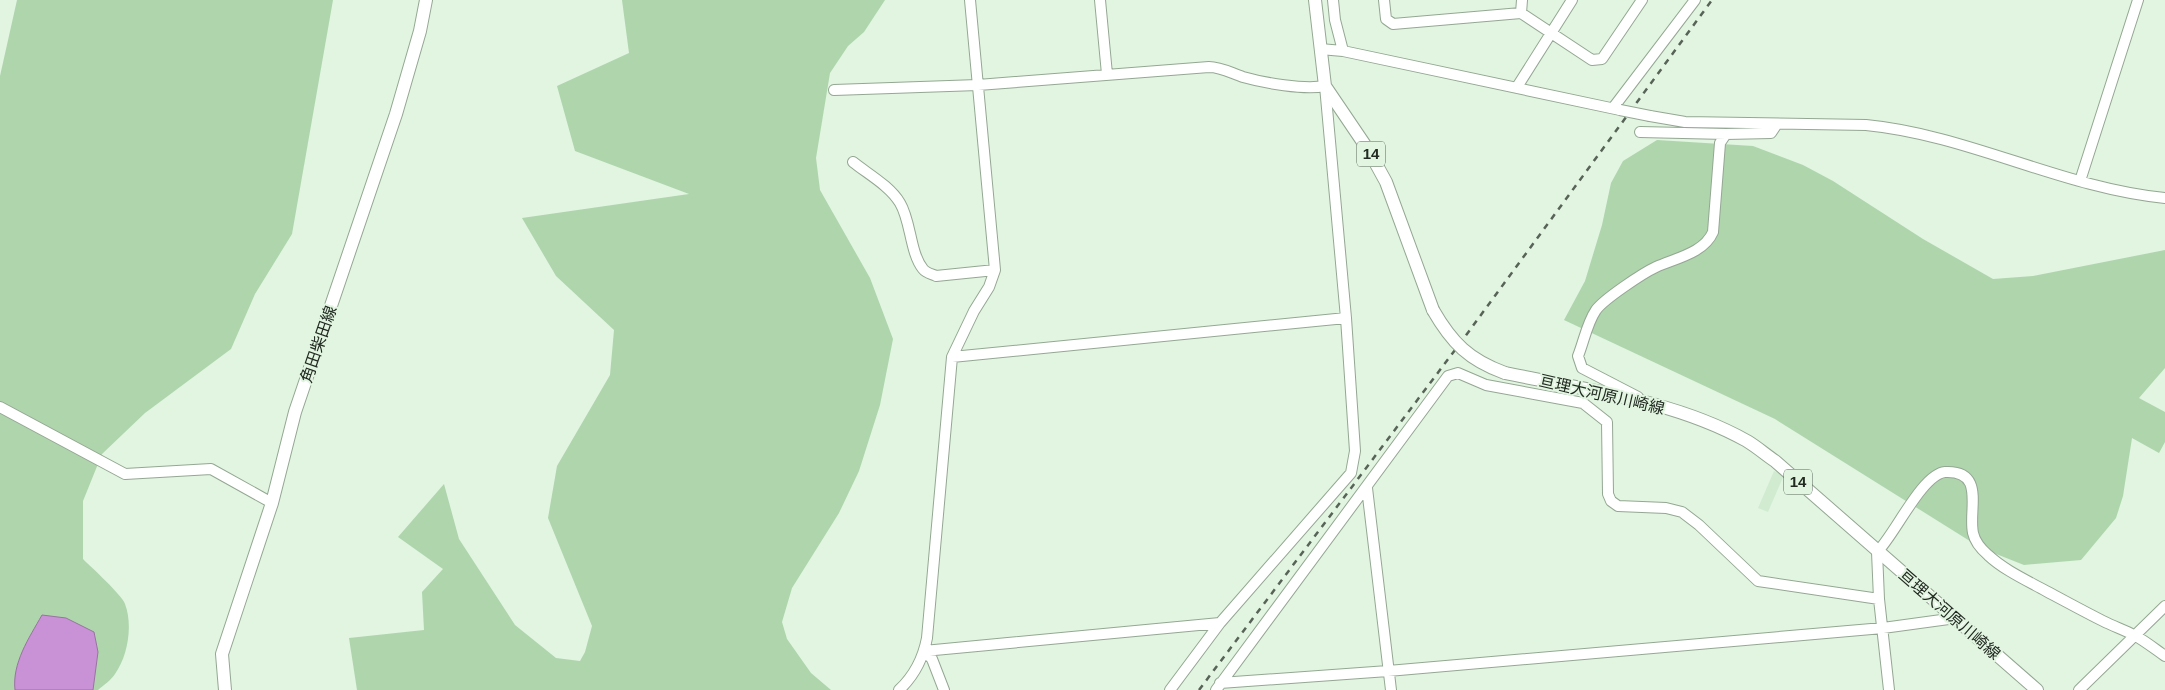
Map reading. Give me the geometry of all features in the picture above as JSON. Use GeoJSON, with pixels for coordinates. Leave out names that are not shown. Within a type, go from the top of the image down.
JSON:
{"type":"FeatureCollection","features":[{"type":"Feature","properties":{"kind":"main road","name":"角田柴田線"},"geometry":{"type":"LineString","coordinates":[[225,690],[222,654],[272,504],[295,412],[396,114],[420,31],[426,0]]}},
{"type":"Feature","properties":{"kind":"main road","name":"亘理大河原川崎線"},"geometry":{"type":"LineString","coordinates":[[1315,0],[1330,50],[1325,86],[1369,151],[1386,182],[1433,310],[1448,335],[1458,345],[1488,367],[1505,373],[1654,404],[1715,426],[1747,442],[1775,461],[2037,690]]}},
{"type":"Feature","properties":{"kind":"street"},"geometry":{"type":"LineString","coordinates":[[899,690],[909,680],[920,662],[924,651],[952,357],[974,310],[989,287],[995,270],[970,0]]}},
{"type":"Feature","properties":{"kind":"street"},"geometry":{"type":"LineString","coordinates":[[1100,0],[1107,74]]}},
{"type":"Feature","properties":{"kind":"street"},"geometry":{"type":"LineString","coordinates":[[1333,0],[1335,20],[1330,50],[1685,122],[1866,125],[1916,132],[2117,191],[2165,198]]}},
{"type":"Feature","properties":{"kind":"street"},"geometry":{"type":"LineString","coordinates":[[1384,0],[1386,19],[1393,24],[1521,13],[1592,60],[1602,59],[1642,0]]}},
{"type":"Feature","properties":{"kind":"street"},"geometry":{"type":"LineString","coordinates":[[1521,13],[1522,0]]}},
{"type":"Feature","properties":{"kind":"street"},"geometry":{"type":"LineString","coordinates":[[1517,87],[1572,0]]}},
{"type":"Feature","properties":{"kind":"street"},"geometry":{"type":"LineString","coordinates":[[1617,109],[1694,0]]}},
{"type":"Feature","properties":{"kind":"street"},"geometry":{"type":"LineString","coordinates":[[2080,180],[2138,0]]}},
{"type":"Feature","properties":{"kind":"street"},"geometry":{"type":"LineString","coordinates":[[834,90],[978,85],[1209,67],[1220,67],[1231,73],[1253,80],[1312,89],[1325,86],[1346,318],[1355,451],[1351,474],[1220,623],[1170,690]]}},
{"type":"Feature","properties":{"kind":"street"},"geometry":{"type":"LineString","coordinates":[[1640,132],[1770,133],[1778,124]]}},
{"type":"Feature","properties":{"kind":"street"},"geometry":{"type":"LineString","coordinates":[[1654,404],[1582,368],[1578,356],[1589,322],[1597,308],[1654,268],[1702,247],[1710,240],[1713,232],[1720,142],[1726,134]]}},
{"type":"Feature","properties":{"kind":"street"},"geometry":{"type":"LineString","coordinates":[[853,162],[900,202],[922,268],[928,273],[936,276],[995,270]]}},
{"type":"Feature","properties":{"kind":"street"},"geometry":{"type":"LineString","coordinates":[[952,357],[1346,318]]}},
{"type":"Feature","properties":{"kind":"street"},"geometry":{"type":"LineString","coordinates":[[1218,687],[1448,376],[1458,373],[1486,385],[1583,403],[1607,422],[1608,494],[1611,501],[1618,506],[1666,508],[1682,512],[1699,525],[1758,581],[1879,599]]}},
{"type":"Feature","properties":{"kind":"street"},"geometry":{"type":"LineString","coordinates":[[0,407],[125,474],[211,469],[272,504]]}},
{"type":"Feature","properties":{"kind":"street"},"geometry":{"type":"LineString","coordinates":[[1889,690],[1879,599],[1877,552],[1886,544],[1896,524],[1920,492],[1937,474],[1944,472],[1961,475],[1972,486],[1974,494],[1973,535],[1977,543],[1992,558],[2016,575],[2104,622],[2134,635],[2165,656]]}},
{"type":"Feature","properties":{"kind":"street"},"geometry":{"type":"LineString","coordinates":[[1367,488],[1391,690]]}},
{"type":"Feature","properties":{"kind":"street"},"geometry":{"type":"LineString","coordinates":[[2079,690],[2165,606]]}},
{"type":"Feature","properties":{"kind":"street"},"geometry":{"type":"LineString","coordinates":[[1218,687],[1883,628],[1956,618]]}},
{"type":"Feature","properties":{"kind":"street"},"geometry":{"type":"LineString","coordinates":[[924,651],[1220,623]]}},
{"type":"Feature","properties":{"kind":"street"},"geometry":{"type":"LineString","coordinates":[[924,651],[932,659],[944,690]]}},
{"type":"Feature","properties":{"kind":"shaded area"},"geometry":{"type":"Polygon","coordinates":[[[17,0],[333,0],[292,234],[255,294],[231,349],[145,413],[102,454],[83,501],[83,559],[123,600],[129,621],[128,640],[119,667],[112,678],[98,690],[0,690],[0,76],[17,0]]]}},
{"type":"Feature","properties":{"kind":"shaded area"},"geometry":{"type":"Polygon","coordinates":[[[622,0],[885,0],[864,32],[848,46],[830,73],[816,158],[820,190],[870,278],[893,339],[880,405],[859,471],[839,513],[792,588],[782,622],[787,639],[811,673],[831,690],[357,690],[349,638],[424,630],[422,592],[443,569],[398,537],[444,484],[459,539],[515,625],[556,658],[580,661],[585,652],[592,626],[548,518],[557,466],[610,375],[614,330],[556,276],[522,218],[689,194],[575,151],[557,86],[629,53],[622,0]]]}},
{"type":"Feature","properties":{"kind":"shaded area"},"geometry":{"type":"Polygon","coordinates":[[[1657,140],[1753,146],[1803,165],[1833,181],[1923,239],[1993,279],[2033,276],[2165,250],[2165,368],[2139,398],[2165,412],[2165,442],[2159,453],[2132,438],[2123,496],[2116,518],[2081,560],[2024,565],[1981,548],[1775,419],[1564,320],[1585,281],[1602,225],[1611,183],[1623,161],[1657,140]]]}},
{"type":"Feature","properties":{"kind":"shaded area"},"geometry":{"type":"Polygon","coordinates":[[[1774,471],[1784,475],[1768,512],[1758,508],[1774,471]]]}},
{"type":"Feature","properties":{"kind":"shaded area"},"geometry":{"type":"Polygon","coordinates":[[[42,615],[66,618],[94,632],[98,652],[93,690],[15,690],[16,670],[22,651],[42,615]]]}},
{"type":"Feature","properties":{"kind":"railway"},"geometry":{"type":"LineString","coordinates":[[1199,690],[1464,338],[1712,0]]}}]}
